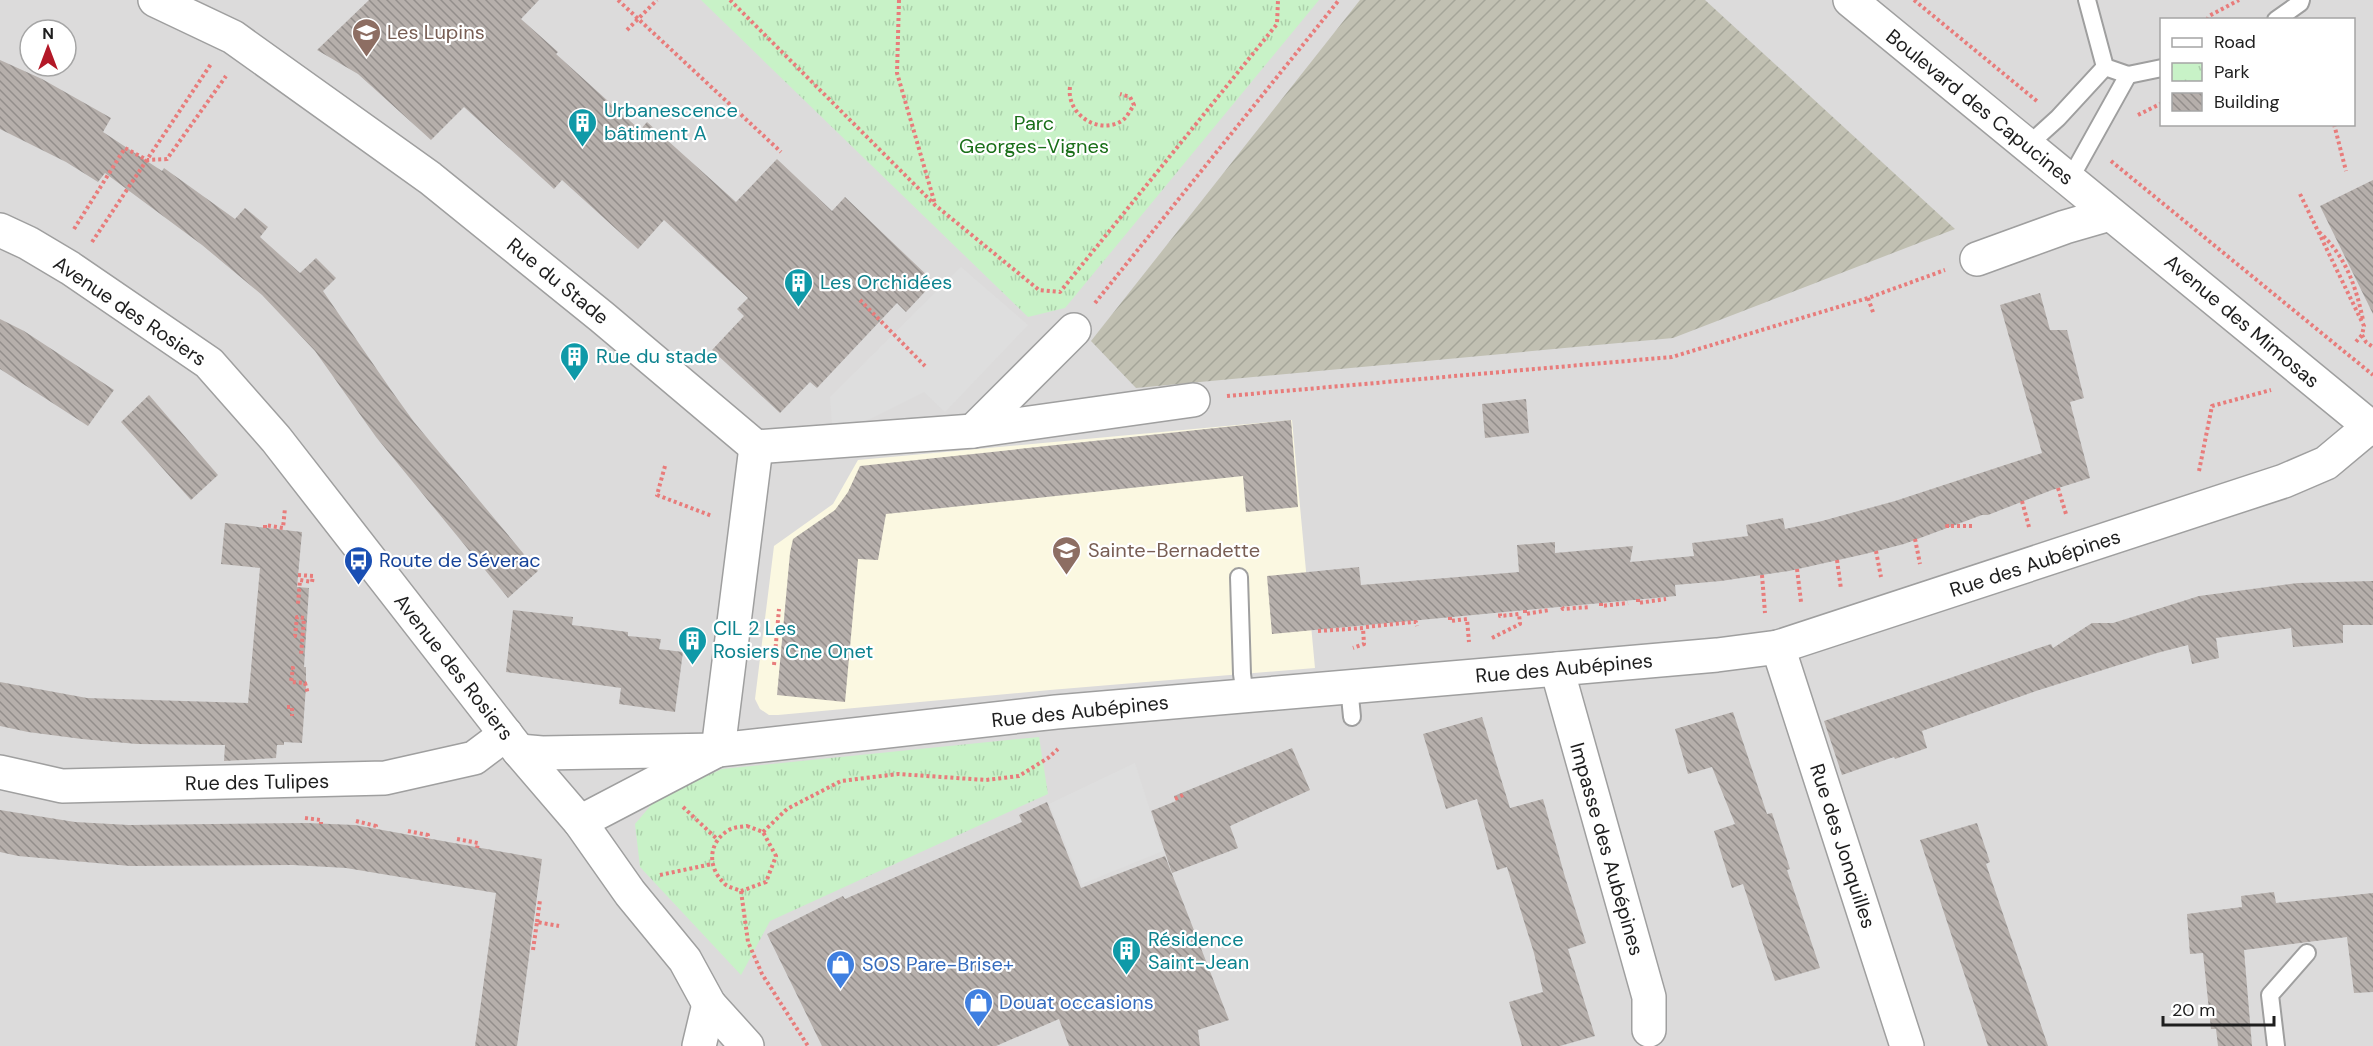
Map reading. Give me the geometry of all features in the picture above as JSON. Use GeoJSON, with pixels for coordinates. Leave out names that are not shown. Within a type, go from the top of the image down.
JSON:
{"type":"FeatureCollection","features":[{"type":"Feature","properties":{"kind":"street","name":"Rue du Stade"},"geometry":{"type":"LineString","coordinates":[[155,0],[233,37],[430,178],[602,317],[756,447]]}},
{"type":"Feature","properties":{"kind":"street","name":"Boulevard des Capucines"},"geometry":{"type":"LineString","coordinates":[[1850,0],[2110,214]]}},
{"type":"Feature","properties":{"kind":"street"},"geometry":{"type":"LineString","coordinates":[[1977,258],[2110,214]]}},
{"type":"Feature","properties":{"kind":"street","name":"Avenue des Mimosas"},"geometry":{"type":"LineString","coordinates":[[2110,214],[2371,428]]}},
{"type":"Feature","properties":{"kind":"street","name":"Avenue des Rosiers"},"geometry":{"type":"LineString","coordinates":[[0,230],[28,243],[70,268],[209,363],[276,439],[513,742],[580,822],[630,892],[685,960],[709,1004],[747,1046]]}},
{"type":"Feature","properties":{"kind":"street"},"geometry":{"type":"LineString","coordinates":[[973,431],[1074,330]]}},
{"type":"Feature","properties":{"kind":"street"},"geometry":{"type":"LineString","coordinates":[[718,750],[756,447],[973,431],[1193,400]]}},
{"type":"Feature","properties":{"kind":"street","name":"Rue des Aubépines"},"geometry":{"type":"LineString","coordinates":[[513,742],[542,753],[718,750],[1065,711],[1245,696],[1350,701],[1557,669],[1717,655],[1778,647],[2284,481],[2326,463],[2371,428]]}},
{"type":"Feature","properties":{"kind":"street","name":"Rue des Jonquilles"},"geometry":{"type":"LineString","coordinates":[[1778,647],[1907,1046]]}},
{"type":"Feature","properties":{"kind":"street","name":"Impasse des Aubépines"},"geometry":{"type":"LineString","coordinates":[[1557,669],[1649,997],[1649,1030]]}},
{"type":"Feature","properties":{"kind":"street","name":"Rue des Tulipes"},"geometry":{"type":"LineString","coordinates":[[0,772],[62,786],[385,778],[474,758],[513,742]]}},
{"type":"Feature","properties":{"kind":"street","name":"Rue des Aubépines"},"geometry":{"type":"LineString","coordinates":[[580,822],[718,750]]}},
{"type":"Feature","properties":{"kind":"street"},"geometry":{"type":"LineString","coordinates":[[699,1046],[709,1004]]}},
{"type":"Feature","properties":{"kind":"lane"},"geometry":{"type":"LineString","coordinates":[[2087,0],[2105,67]]}},
{"type":"Feature","properties":{"kind":"lane"},"geometry":{"type":"LineString","coordinates":[[2279,18],[2301,0]]}},
{"type":"Feature","properties":{"kind":"lane"},"geometry":{"type":"LineString","coordinates":[[2027,146],[2058,118],[2105,67]]}},
{"type":"Feature","properties":{"kind":"lane"},"geometry":{"type":"LineString","coordinates":[[2105,67],[2127,75],[2160,68]]}},
{"type":"Feature","properties":{"kind":"lane"},"geometry":{"type":"LineString","coordinates":[[2070,179],[2127,75]]}},
{"type":"Feature","properties":{"kind":"lane"},"geometry":{"type":"LineString","coordinates":[[1239,577],[1242,674],[1245,696]]}},
{"type":"Feature","properties":{"kind":"lane"},"geometry":{"type":"LineString","coordinates":[[2276,1046],[2270,995],[2307,953]]}},
{"type":"Feature","properties":{"kind":"path"},"geometry":{"type":"LineString","coordinates":[[618,0],[781,152]]}},
{"type":"Feature","properties":{"kind":"path"},"geometry":{"type":"LineString","coordinates":[[627,30],[657,0]]}},
{"type":"Feature","properties":{"kind":"path"},"geometry":{"type":"LineString","coordinates":[[730,0],[935,205],[1039,290],[1060,292],[1277,24],[1278,0]]}},
{"type":"Feature","properties":{"kind":"path"},"geometry":{"type":"LineString","coordinates":[[899,0],[897,73],[935,205]]}},
{"type":"Feature","properties":{"kind":"path"},"geometry":{"type":"LineString","coordinates":[[1074,330],[1339,0]]}},
{"type":"Feature","properties":{"kind":"path"},"geometry":{"type":"LineString","coordinates":[[1914,0],[2058,118]]}},
{"type":"Feature","properties":{"kind":"path"},"geometry":{"type":"LineString","coordinates":[[2208,18],[2239,0]]}},
{"type":"Feature","properties":{"kind":"path"},"geometry":{"type":"LineString","coordinates":[[72,232],[125,148],[147,160],[167,159],[230,71]]}},
{"type":"Feature","properties":{"kind":"path"},"geometry":{"type":"LineString","coordinates":[[1070,87],[1071,106],[1081,118],[1108,126],[1124,120],[1134,105],[1130,97],[1120,94]]}},
{"type":"Feature","properties":{"kind":"path"},"geometry":{"type":"LineString","coordinates":[[102,225],[192,94]]}},
{"type":"Feature","properties":{"kind":"path"},"geometry":{"type":"LineString","coordinates":[[2335,126],[2346,171]]}},
{"type":"Feature","properties":{"kind":"path"},"geometry":{"type":"LineString","coordinates":[[2091,144],[2373,375]]}},
{"type":"Feature","properties":{"kind":"path"},"geometry":{"type":"LineString","coordinates":[[2300,194],[2364,326]]}},
{"type":"Feature","properties":{"kind":"path"},"geometry":{"type":"LineString","coordinates":[[2317,229],[2335,246],[2356,288],[2364,326],[2362,334],[2354,344]]}},
{"type":"Feature","properties":{"kind":"path"},"geometry":{"type":"LineString","coordinates":[[81,238],[90,244]]}},
{"type":"Feature","properties":{"kind":"path"},"geometry":{"type":"LineString","coordinates":[[1193,400],[1672,357],[1868,298],[1977,258]]}},
{"type":"Feature","properties":{"kind":"path"},"geometry":{"type":"LineString","coordinates":[[1868,298],[1874,315]]}},
{"type":"Feature","properties":{"kind":"path"},"geometry":{"type":"LineString","coordinates":[[860,300],[925,366]]}},
{"type":"Feature","properties":{"kind":"path"},"geometry":{"type":"LineString","coordinates":[[2362,334],[2373,347]]}},
{"type":"Feature","properties":{"kind":"path"},"geometry":{"type":"LineString","coordinates":[[2197,479],[2212,406],[2275,389]]}},
{"type":"Feature","properties":{"kind":"path"},"geometry":{"type":"LineString","coordinates":[[665,466],[657,495],[718,519]]}},
{"type":"Feature","properties":{"kind":"path"},"geometry":{"type":"LineString","coordinates":[[2058,488],[2067,517]]}},
{"type":"Feature","properties":{"kind":"path"},"geometry":{"type":"LineString","coordinates":[[2022,501],[2030,530]]}},
{"type":"Feature","properties":{"kind":"path"},"geometry":{"type":"LineString","coordinates":[[265,528],[265,525],[283,528],[284,516]]}},
{"type":"Feature","properties":{"kind":"path"},"geometry":{"type":"LineString","coordinates":[[1949,526],[1947,526],[1974,526]]}},
{"type":"Feature","properties":{"kind":"path"},"geometry":{"type":"LineString","coordinates":[[1915,539],[1921,567]]}},
{"type":"Feature","properties":{"kind":"path"},"geometry":{"type":"LineString","coordinates":[[1876,551],[1881,580]]}},
{"type":"Feature","properties":{"kind":"path"},"geometry":{"type":"LineString","coordinates":[[1837,560],[1842,591]]}},
{"type":"Feature","properties":{"kind":"path"},"geometry":{"type":"LineString","coordinates":[[1797,569],[1802,603]]}},
{"type":"Feature","properties":{"kind":"path"},"geometry":{"type":"LineString","coordinates":[[298,575],[313,576],[312,582],[300,580],[298,604]]}},
{"type":"Feature","properties":{"kind":"path"},"geometry":{"type":"LineString","coordinates":[[1762,575],[1766,616]]}},
{"type":"Feature","properties":{"kind":"path"},"geometry":{"type":"LineString","coordinates":[[1638,599],[1638,603],[1666,599]]}},
{"type":"Feature","properties":{"kind":"path"},"geometry":{"type":"LineString","coordinates":[[1600,603],[1601,606],[1628,603]]}},
{"type":"Feature","properties":{"kind":"path"},"geometry":{"type":"LineString","coordinates":[[1562,607],[1563,609],[1590,607]]}},
{"type":"Feature","properties":{"kind":"path"},"geometry":{"type":"LineString","coordinates":[[774,665],[780,630],[779,609]]}},
{"type":"Feature","properties":{"kind":"path"},"geometry":{"type":"LineString","coordinates":[[1525,610],[1525,614],[1550,610]]}},
{"type":"Feature","properties":{"kind":"path"},"geometry":{"type":"LineString","coordinates":[[1486,640],[1521,624],[1519,614],[1500,616],[1500,612]]}},
{"type":"Feature","properties":{"kind":"path"},"geometry":{"type":"LineString","coordinates":[[294,636],[297,617],[304,618],[301,655]]}},
{"type":"Feature","properties":{"kind":"path"},"geometry":{"type":"LineString","coordinates":[[1450,617],[1450,621],[1467,619],[1468,628]]}},
{"type":"Feature","properties":{"kind":"path"},"geometry":{"type":"LineString","coordinates":[[1318,631],[1365,629],[1400,623],[1415,624]]}},
{"type":"Feature","properties":{"kind":"path"},"geometry":{"type":"LineString","coordinates":[[291,668],[293,668],[291,682],[305,683],[308,694]]}},
{"type":"Feature","properties":{"kind":"path"},"geometry":{"type":"LineString","coordinates":[[287,707],[292,707],[292,716]]}},
{"type":"Feature","properties":{"kind":"path"},"geometry":{"type":"LineString","coordinates":[[763,832],[787,809],[841,781],[898,774],[986,780],[1019,776],[1048,758],[1062,745]]}},
{"type":"Feature","properties":{"kind":"path"},"geometry":{"type":"LineString","coordinates":[[1175,799],[1185,794]]}},
{"type":"Feature","properties":{"kind":"path"},"geometry":{"type":"LineString","coordinates":[[680,804],[717,839]]}},
{"type":"Feature","properties":{"kind":"path"},"geometry":{"type":"LineString","coordinates":[[317,819],[321,820],[321,824]]}},
{"type":"Feature","properties":{"kind":"path"},"geometry":{"type":"LineString","coordinates":[[356,821],[376,826],[375,829]]}},
{"type":"Feature","properties":{"kind":"path"},"geometry":{"type":"LineString","coordinates":[[747,826],[763,832],[776,856],[766,882],[741,891],[724,885],[712,864],[717,839],[730,829],[747,826]]}},
{"type":"Feature","properties":{"kind":"path"},"geometry":{"type":"LineString","coordinates":[[408,831],[428,835],[427,839]]}},
{"type":"Feature","properties":{"kind":"path"},"geometry":{"type":"LineString","coordinates":[[457,839],[477,843],[477,848]]}},
{"type":"Feature","properties":{"kind":"path"},"geometry":{"type":"LineString","coordinates":[[652,877],[712,864]]}},
{"type":"Feature","properties":{"kind":"path"},"geometry":{"type":"LineString","coordinates":[[741,891],[748,942],[762,974],[808,1046]]}},
{"type":"Feature","properties":{"kind":"path"},"geometry":{"type":"LineString","coordinates":[[533,950],[540,900]]}},
{"type":"Feature","properties":{"kind":"path"},"geometry":{"type":"LineString","coordinates":[[537,922],[559,926]]}},
{"type":"Feature","properties":{"kind":"shaded area"},"geometry":{"type":"Polygon","coordinates":[[[0,0],[2373,0],[2373,1046],[0,1046],[0,0]]]}},
{"type":"Feature","properties":{"kind":"shaded area"},"geometry":{"type":"Polygon","coordinates":[[[1360,0],[1705,0],[1955,229],[1673,338],[1136,388],[1091,341],[1360,0]]]}},
{"type":"Feature","properties":{"kind":"shaded area"},"geometry":{"type":"Polygon","coordinates":[[[961,267],[1028,325],[945,412],[924,392],[860,424],[832,425],[830,397],[961,267]]]}},
{"type":"Feature","properties":{"kind":"shaded area","name":"Sainte-Bernadette"},"geometry":{"type":"Polygon","coordinates":[[[1292,420],[1315,668],[778,715],[769,715],[760,709],[755,699],[774,546],[833,504],[858,460],[1292,420]]]}},
{"type":"Feature","properties":{"kind":"shaded area"},"geometry":{"type":"Polygon","coordinates":[[[1135,763],[1163,851],[1082,884],[1049,804],[1135,763]]]}},
{"type":"Feature","properties":{"kind":"green space","name":"Parc Georges-Vignes"},"geometry":{"type":"Polygon","coordinates":[[[701,0],[1319,0],[1065,308],[1028,317],[701,0]]]}},
{"type":"Feature","properties":{"kind":"green space"},"geometry":{"type":"Polygon","coordinates":[[[1039,737],[1048,794],[770,921],[741,975],[640,867],[635,824],[657,798],[722,769],[1039,737]]]}},
{"type":"Feature","properties":{"kind":"building"},"geometry":{"type":"Polygon","coordinates":[[[369,0],[539,0],[521,19],[640,130],[647,122],[736,202],[777,159],[832,211],[845,197],[934,282],[906,312],[897,303],[817,388],[810,382],[780,413],[712,350],[744,316],[737,309],[748,298],[664,220],[638,249],[562,180],[554,189],[464,107],[431,140],[358,74],[317,50],[369,0]]]}},
{"type":"Feature","properties":{"kind":"building"},"geometry":{"type":"Polygon","coordinates":[[[0,60],[18,68],[18,78],[40,78],[111,118],[103,132],[162,171],[164,168],[235,219],[245,208],[268,227],[260,237],[300,273],[316,258],[336,278],[323,291],[391,390],[414,422],[538,571],[508,598],[376,437],[315,351],[262,295],[202,245],[105,173],[98,182],[66,162],[0,129],[0,60]]]}},
{"type":"Feature","properties":{"kind":"building"},"geometry":{"type":"Polygon","coordinates":[[[2373,180],[2373,314],[2320,206],[2373,180]]]}},
{"type":"Feature","properties":{"kind":"building"},"geometry":{"type":"Polygon","coordinates":[[[2040,293],[2050,330],[2067,330],[2084,398],[2070,402],[2090,478],[1904,544],[1789,571],[1675,585],[1676,596],[1272,634],[1267,576],[1359,567],[1361,585],[1519,572],[1517,545],[1555,542],[1555,553],[1633,546],[1630,562],[1694,556],[1692,543],[1748,536],[1746,525],[1783,518],[1785,529],[1822,521],[1895,501],[2042,453],[2000,305],[2040,293]]]}},
{"type":"Feature","properties":{"kind":"building"},"geometry":{"type":"Polygon","coordinates":[[[0,319],[24,331],[114,390],[88,426],[0,369],[0,319]]]}},
{"type":"Feature","properties":{"kind":"building"},"geometry":{"type":"Polygon","coordinates":[[[149,395],[218,475],[191,500],[121,422],[149,395]]]}},
{"type":"Feature","properties":{"kind":"building"},"geometry":{"type":"Polygon","coordinates":[[[1526,399],[1529,433],[1485,438],[1482,404],[1526,399]]]}},
{"type":"Feature","properties":{"kind":"building"},"geometry":{"type":"Polygon","coordinates":[[[1291,420],[1298,507],[1246,512],[1243,476],[886,514],[878,560],[858,559],[845,702],[777,695],[793,539],[835,510],[848,492],[860,466],[1291,420]]]}},
{"type":"Feature","properties":{"kind":"building"},"geometry":{"type":"Polygon","coordinates":[[[225,523],[302,532],[297,587],[309,588],[302,743],[284,742],[284,745],[277,745],[276,758],[224,761],[225,745],[137,744],[28,732],[0,726],[0,682],[87,698],[248,703],[260,568],[221,564],[225,523]]]}},
{"type":"Feature","properties":{"kind":"building"},"geometry":{"type":"Polygon","coordinates":[[[2373,581],[2373,625],[2343,625],[2343,643],[2293,647],[2291,628],[2216,638],[2219,658],[2192,664],[2188,645],[2157,653],[2036,691],[1922,731],[1927,748],[1842,775],[1824,721],[2051,644],[2053,648],[2092,623],[2113,623],[2199,596],[2298,583],[2373,581]]]}},
{"type":"Feature","properties":{"kind":"building"},"geometry":{"type":"Polygon","coordinates":[[[513,610],[573,617],[572,625],[628,632],[628,636],[661,639],[659,649],[683,652],[675,712],[619,704],[621,688],[506,672],[513,610]]]}},
{"type":"Feature","properties":{"kind":"building"},"geometry":{"type":"Polygon","coordinates":[[[1733,712],[1767,814],[1772,813],[1790,869],[1787,870],[1820,968],[1775,981],[1743,884],[1732,888],[1714,831],[1735,824],[1712,767],[1688,774],[1675,729],[1733,712]]]}},
{"type":"Feature","properties":{"kind":"building"},"geometry":{"type":"Polygon","coordinates":[[[1482,717],[1510,808],[1543,799],[1586,943],[1568,949],[1595,1036],[1560,1046],[1522,1046],[1509,1002],[1543,992],[1534,953],[1507,867],[1497,870],[1477,799],[1446,809],[1423,734],[1482,717]]]}},
{"type":"Feature","properties":{"kind":"building"},"geometry":{"type":"Polygon","coordinates":[[[1292,748],[1310,790],[1230,826],[1238,848],[1172,873],[1151,811],[1176,801],[1174,796],[1292,748]]]}},
{"type":"Feature","properties":{"kind":"building"},"geometry":{"type":"Polygon","coordinates":[[[1047,802],[1081,888],[1165,856],[1229,1020],[1198,1030],[1200,1046],[1069,1046],[1059,1019],[996,1046],[822,1046],[767,934],[843,896],[845,899],[1022,822],[1019,815],[1047,802]]]}},
{"type":"Feature","properties":{"kind":"building"},"geometry":{"type":"Polygon","coordinates":[[[0,810],[75,822],[129,825],[307,823],[355,825],[542,859],[517,1046],[475,1046],[496,893],[346,868],[293,865],[130,866],[18,856],[0,852],[0,810]]]}},
{"type":"Feature","properties":{"kind":"building"},"geometry":{"type":"Polygon","coordinates":[[[1977,823],[1990,862],[1986,864],[2048,1046],[1988,1046],[1920,840],[1977,823]]]}},
{"type":"Feature","properties":{"kind":"building"},"geometry":{"type":"Polygon","coordinates":[[[2274,892],[2276,903],[2373,893],[2373,992],[2354,993],[2347,937],[2244,950],[2252,1046],[2218,1046],[2216,1029],[2211,1029],[2203,953],[2190,954],[2187,914],[2242,907],[2241,896],[2274,892]]]}},
{"type":"Feature","properties":{"kind":"place","name":"Les Lupins"},"geometry":{"type":"Point","coordinates":[366,58]}},
{"type":"Feature","properties":{"kind":"place","name":"Urbanescence bâtiment A"},"geometry":{"type":"Point","coordinates":[583,148]}},
{"type":"Feature","properties":{"kind":"place","name":"Les Orchidées"},"geometry":{"type":"Point","coordinates":[799,308]}},
{"type":"Feature","properties":{"kind":"place","name":"Rue du stade"},"geometry":{"type":"Point","coordinates":[575,382]}},
{"type":"Feature","properties":{"kind":"place","name":"Sainte-Bernadette"},"geometry":{"type":"Point","coordinates":[1067,576]}},
{"type":"Feature","properties":{"kind":"place","name":"Route de Séverac"},"geometry":{"type":"Point","coordinates":[358,586]}},
{"type":"Feature","properties":{"kind":"place","name":"CIL 2 Les Rosiers Cne Onet"},"geometry":{"type":"Point","coordinates":[692,666]}},
{"type":"Feature","properties":{"kind":"place","name":"Résidence Saint-Jean"},"geometry":{"type":"Point","coordinates":[1127,976]}},
{"type":"Feature","properties":{"kind":"place","name":"SOS Pare-Brise+"},"geometry":{"type":"Point","coordinates":[841,990]}},
{"type":"Feature","properties":{"kind":"place","name":"Douat occasions"},"geometry":{"type":"Point","coordinates":[978,1028]}}]}
